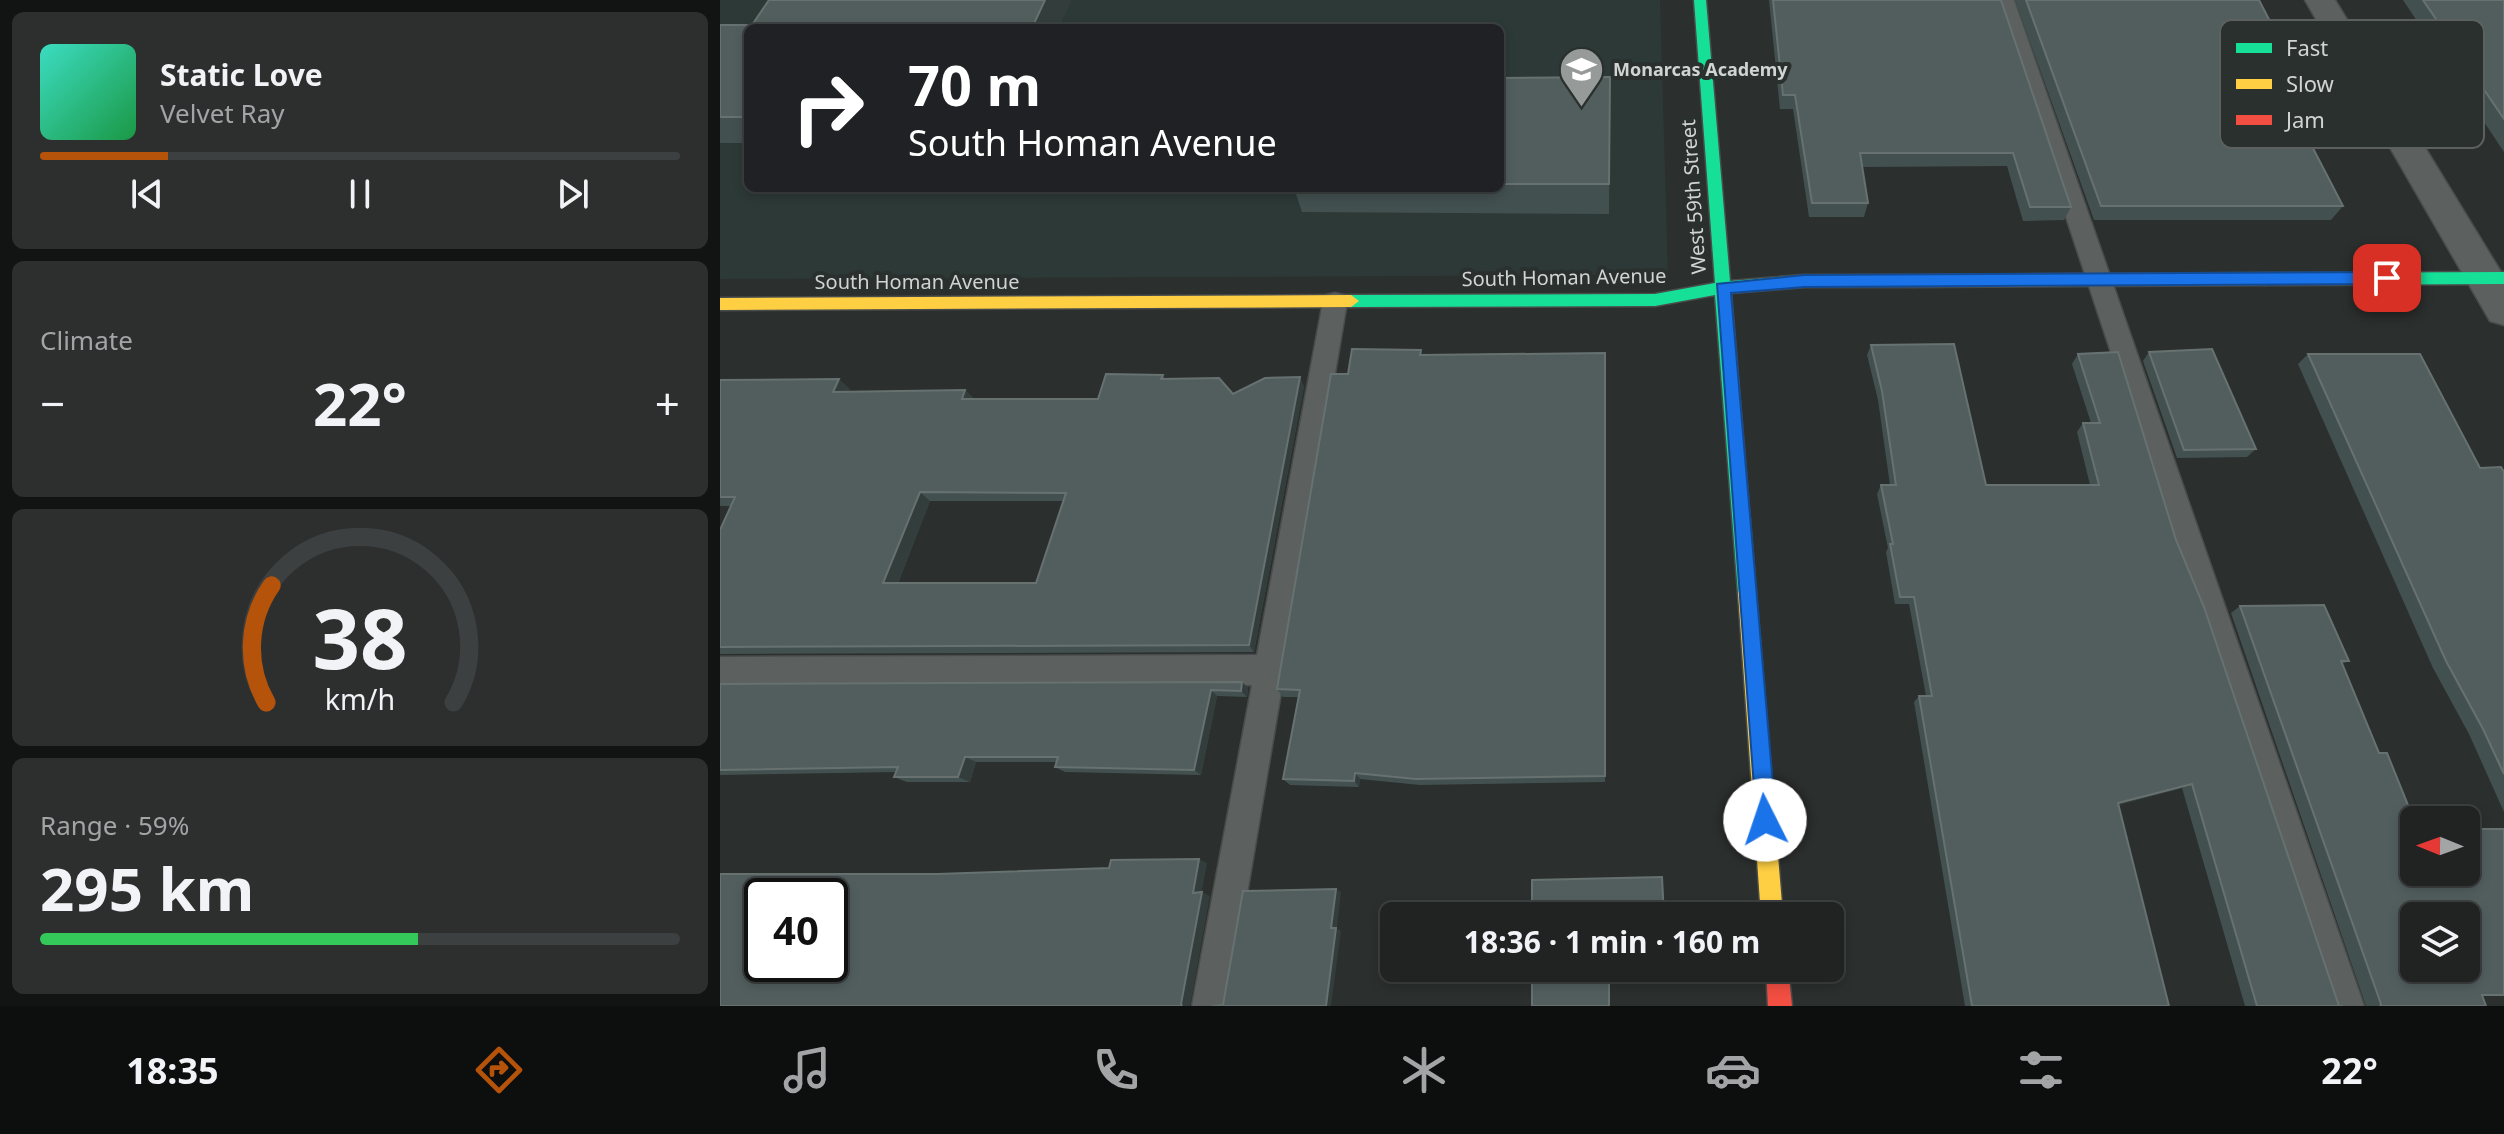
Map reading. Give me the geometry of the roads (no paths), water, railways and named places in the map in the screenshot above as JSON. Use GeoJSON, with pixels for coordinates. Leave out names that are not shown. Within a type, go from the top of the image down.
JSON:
{"type":"FeatureCollection","features":[{"type":"Feature","properties":{"kind":"street","name":"West 59th Street"},"geometry":{"type":"LineString","coordinates":[[1700,0],[1771,902]]}},
{"type":"Feature","properties":{"kind":"street"},"geometry":{"type":"LineString","coordinates":[[2320,0],[2333,20]]}},
{"type":"Feature","properties":{"kind":"street"},"geometry":{"type":"LineString","coordinates":[[2413,148],[2494,278],[2504,310]]}},
{"type":"Feature","properties":{"kind":"street","name":"South Homan Avenue"},"geometry":{"type":"LineString","coordinates":[[720,304],[1655,300],[1722,288],[1804,281],[2494,278]]}},
{"type":"Feature","properties":{"kind":"street"},"geometry":{"type":"LineString","coordinates":[[1778,982],[1780,1006]]}},
{"type":"Feature","properties":{"kind":"lane"},"geometry":{"type":"LineString","coordinates":[[2004,0],[2346,1006]]}},
{"type":"Feature","properties":{"kind":"lane"},"geometry":{"type":"LineString","coordinates":[[1210,1006],[1335,302]]}},
{"type":"Feature","properties":{"kind":"lane"},"geometry":{"type":"LineString","coordinates":[[720,672],[1269,670]]}},
{"type":"Feature","properties":{"kind":"place","name":"Monarcas Academy"},"geometry":{"type":"Point","coordinates":[1582,108]}}]}
